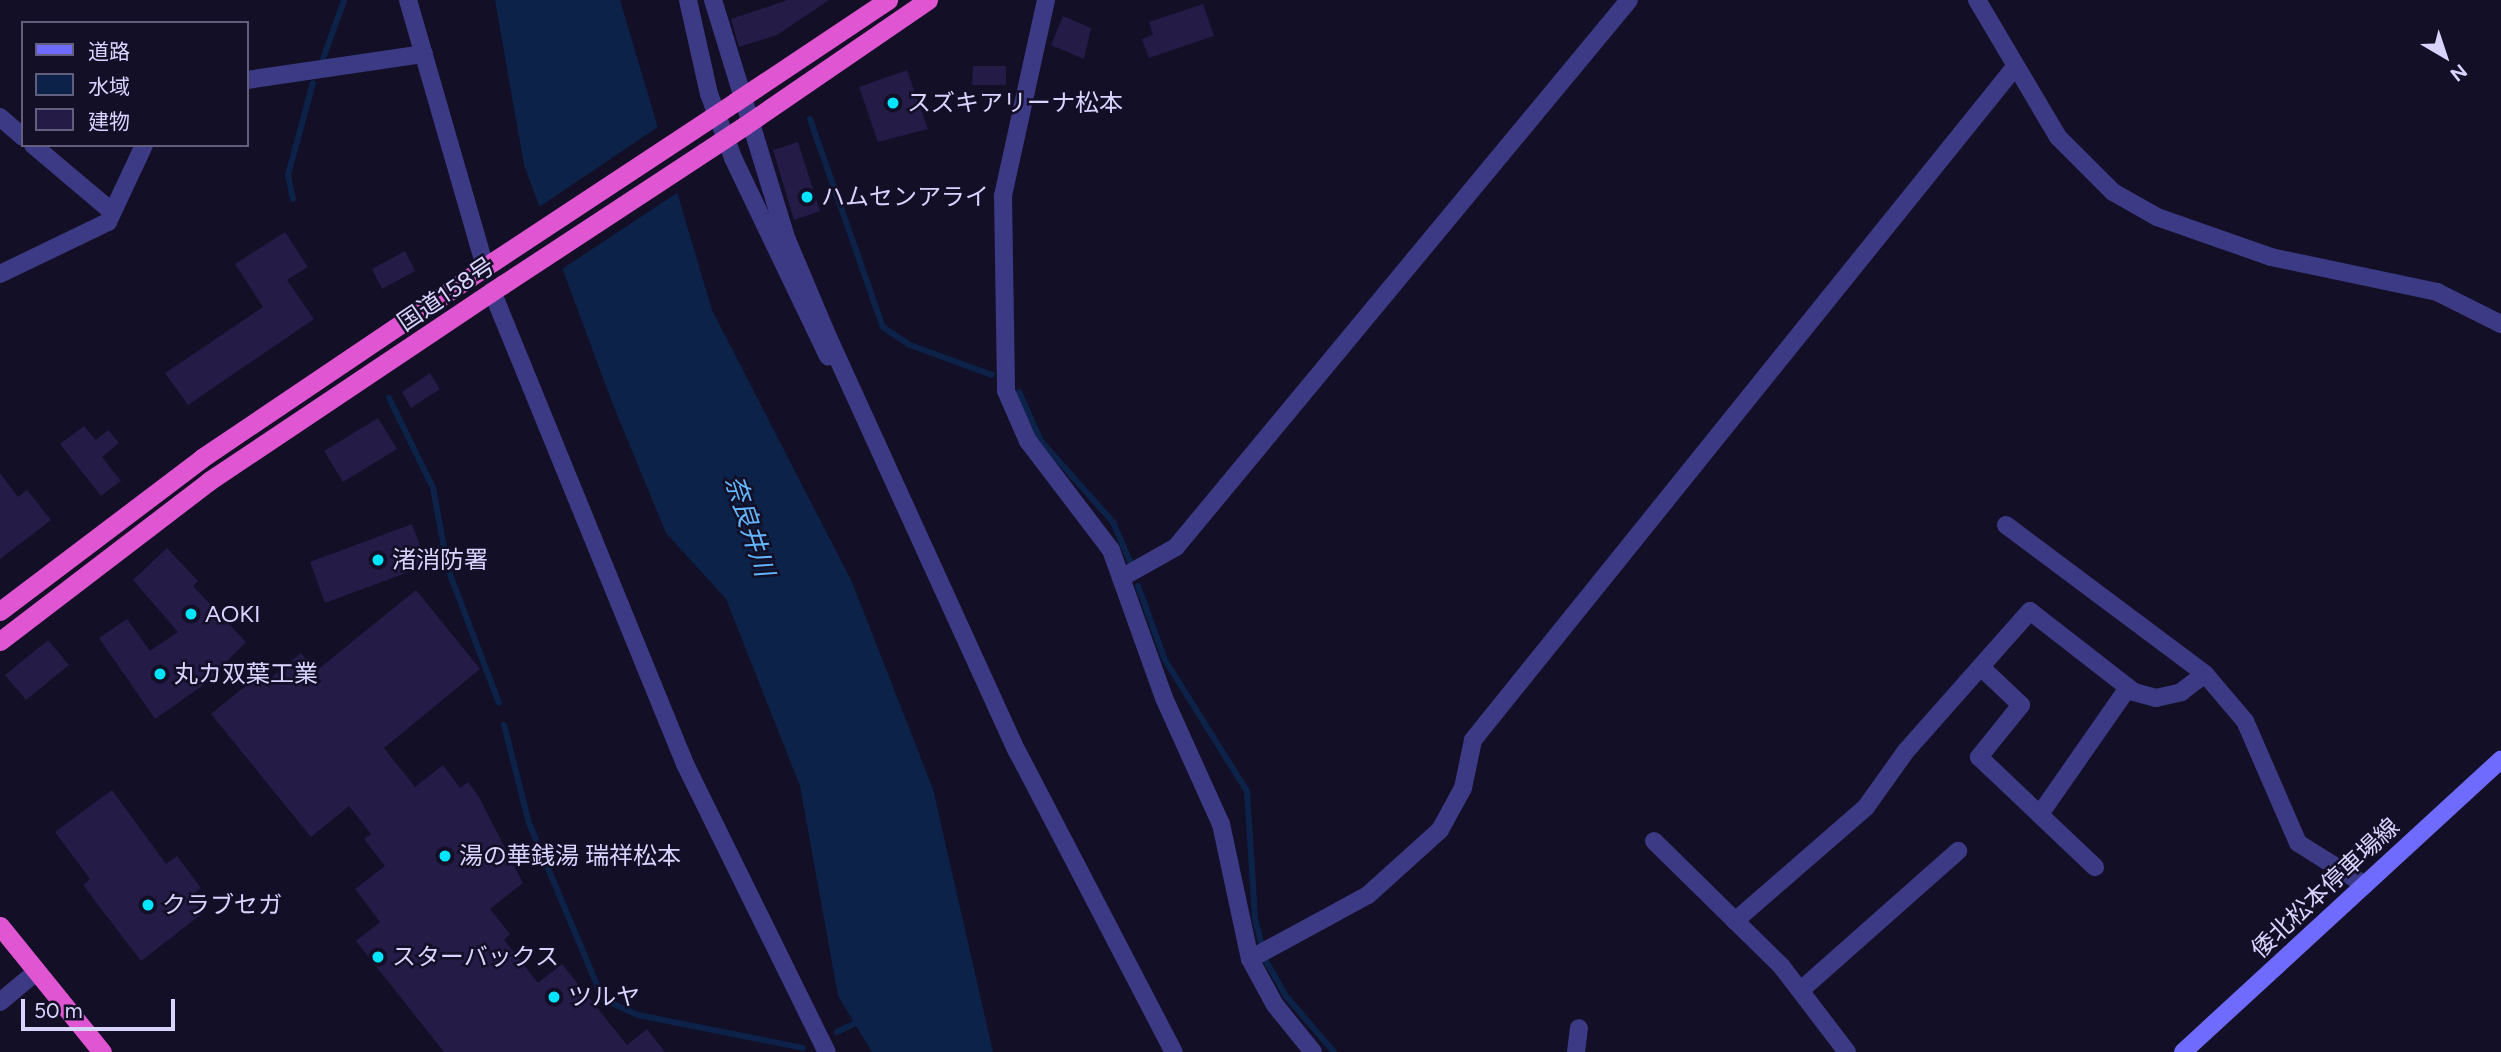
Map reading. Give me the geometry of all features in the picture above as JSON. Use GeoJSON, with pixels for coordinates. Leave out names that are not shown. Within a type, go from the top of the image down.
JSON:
{"type":"FeatureCollection","features":[{"type":"Feature","properties":{"kind":"highway","name":"国道158号"},"geometry":{"type":"LineString","coordinates":[[0,611],[223,443],[888,0]]}},
{"type":"Feature","properties":{"kind":"highway","name":"国道158号"},"geometry":{"type":"LineString","coordinates":[[0,641],[209,481],[748,123],[928,0]]}},
{"type":"Feature","properties":{"kind":"highway"},"geometry":{"type":"LineString","coordinates":[[0,926],[102,1052]]}},
{"type":"Feature","properties":{"kind":"main road","name":"倭北松本停車場線"},"geometry":{"type":"LineString","coordinates":[[2183,1052],[2501,760]]}},
{"type":"Feature","properties":{"kind":"street"},"geometry":{"type":"LineString","coordinates":[[408,0],[490,264]]}},
{"type":"Feature","properties":{"kind":"street"},"geometry":{"type":"LineString","coordinates":[[688,0],[709,94],[733,158],[817,342],[856,392]]}},
{"type":"Feature","properties":{"kind":"street"},"geometry":{"type":"LineString","coordinates":[[713,0],[738,99],[787,240],[1017,751],[1174,1052]]}},
{"type":"Feature","properties":{"kind":"street"},"geometry":{"type":"LineString","coordinates":[[1046,0],[1003,196],[1006,391],[1028,441],[1111,550],[1164,698],[1221,824],[1250,959],[1275,1006],[1314,1052]]}},
{"type":"Feature","properties":{"kind":"street"},"geometry":{"type":"LineString","coordinates":[[1121,578],[1177,547],[1629,0]]}},
{"type":"Feature","properties":{"kind":"street"},"geometry":{"type":"LineString","coordinates":[[1978,0],[2014,68],[2080,166],[2157,217],[2271,257],[2437,292],[2501,324]]}},
{"type":"Feature","properties":{"kind":"street"},"geometry":{"type":"LineString","coordinates":[[248,80],[424,54]]}},
{"type":"Feature","properties":{"kind":"street"},"geometry":{"type":"LineString","coordinates":[[1250,959],[1368,895],[1440,830],[1463,788],[1473,740],[2014,68]]}},
{"type":"Feature","properties":{"kind":"street"},"geometry":{"type":"LineString","coordinates":[[0,117],[21,135]]}},
{"type":"Feature","properties":{"kind":"street"},"geometry":{"type":"LineString","coordinates":[[35,147],[110,210]]}},
{"type":"Feature","properties":{"kind":"street"},"geometry":{"type":"LineString","coordinates":[[0,274],[108,222],[110,210],[143,147]]}},
{"type":"Feature","properties":{"kind":"street"},"geometry":{"type":"LineString","coordinates":[[497,288],[685,764],[827,1052]]}},
{"type":"Feature","properties":{"kind":"street"},"geometry":{"type":"LineString","coordinates":[[2006,524],[2205,674],[2245,721],[2298,843],[2365,885]]}},
{"type":"Feature","properties":{"kind":"street"},"geometry":{"type":"LineString","coordinates":[[1735,921],[1866,807],[1906,751],[1984,670],[2030,611],[2128,688],[2156,698],[2181,692],[2205,674]]}},
{"type":"Feature","properties":{"kind":"street"},"geometry":{"type":"LineString","coordinates":[[1984,670],[2021,705],[1979,757],[2095,867]]}},
{"type":"Feature","properties":{"kind":"street"},"geometry":{"type":"LineString","coordinates":[[2040,814],[2128,688]]}},
{"type":"Feature","properties":{"kind":"street"},"geometry":{"type":"LineString","coordinates":[[1654,841],[1801,990],[1847,1052]]}},
{"type":"Feature","properties":{"kind":"street"},"geometry":{"type":"LineString","coordinates":[[1801,990],[1958,851]]}},
{"type":"Feature","properties":{"kind":"street"},"geometry":{"type":"LineString","coordinates":[[0,1002],[36,972]]}},
{"type":"Feature","properties":{"kind":"street"},"geometry":{"type":"LineString","coordinates":[[1576,1052],[1579,1028]]}},
{"type":"Feature","properties":{"kind":"water","name":"奈良井川"},"geometry":{"type":"Polygon","coordinates":[[[495,0],[620,0],[712,310],[852,582],[933,789],[993,1052],[872,1052],[838,996],[800,786],[726,599],[666,533],[613,405],[524,165],[495,0]]]}},
{"type":"Feature","properties":{"kind":"pier"},"geometry":{"type":"Polygon","coordinates":[[[661,125],[680,191],[559,271],[536,209],[661,125]]]}},
{"type":"Feature","properties":{"kind":"building"},"geometry":{"type":"Polygon","coordinates":[[[788,0],[829,0],[777,35],[739,47],[731,19],[788,0]]]}},
{"type":"Feature","properties":{"kind":"building"},"geometry":{"type":"Polygon","coordinates":[[[1203,4],[1214,36],[1149,58],[1142,39],[1153,35],[1149,22],[1203,4]]]}},
{"type":"Feature","properties":{"kind":"building"},"geometry":{"type":"Polygon","coordinates":[[[1063,16],[1091,28],[1084,59],[1051,45],[1063,16]]]}},
{"type":"Feature","properties":{"kind":"building"},"geometry":{"type":"Polygon","coordinates":[[[973,66],[1006,66],[1006,85],[972,85],[973,66]]]}},
{"type":"Feature","properties":{"kind":"building"},"geometry":{"type":"Polygon","coordinates":[[[907,70],[928,129],[878,142],[859,87],[907,70]]]}},
{"type":"Feature","properties":{"kind":"building"},"geometry":{"type":"Polygon","coordinates":[[[798,142],[820,211],[794,220],[773,150],[798,142]]]}},
{"type":"Feature","properties":{"kind":"building"},"geometry":{"type":"Polygon","coordinates":[[[285,232],[308,267],[287,280],[314,319],[188,405],[165,373],[263,307],[235,264],[285,232]]]}},
{"type":"Feature","properties":{"kind":"building"},"geometry":{"type":"Polygon","coordinates":[[[405,251],[415,271],[382,289],[372,269],[405,251]]]}},
{"type":"Feature","properties":{"kind":"building"},"geometry":{"type":"Polygon","coordinates":[[[430,373],[440,389],[411,408],[402,392],[430,373]]]}},
{"type":"Feature","properties":{"kind":"building"},"geometry":{"type":"Polygon","coordinates":[[[378,418],[397,449],[343,482],[324,451],[378,418]]]}},
{"type":"Feature","properties":{"kind":"building"},"geometry":{"type":"Polygon","coordinates":[[[84,426],[96,440],[108,430],[119,443],[102,457],[121,481],[101,496],[60,444],[84,426]]]}},
{"type":"Feature","properties":{"kind":"building"},"geometry":{"type":"Polygon","coordinates":[[[0,473],[18,497],[27,490],[51,520],[0,559],[0,473]]]}},
{"type":"Feature","properties":{"kind":"building"},"geometry":{"type":"Polygon","coordinates":[[[412,524],[427,565],[325,603],[310,562],[412,524]]]}},
{"type":"Feature","properties":{"kind":"building"},"geometry":{"type":"Polygon","coordinates":[[[167,548],[198,581],[193,586],[246,642],[205,684],[155,719],[99,638],[127,619],[150,651],[178,632],[133,580],[167,548]]]}},
{"type":"Feature","properties":{"kind":"building"},"geometry":{"type":"Polygon","coordinates":[[[416,590],[480,669],[384,748],[415,787],[443,765],[460,788],[468,782],[479,797],[523,883],[490,909],[510,934],[504,940],[538,983],[562,964],[627,1045],[647,1029],[665,1052],[444,1052],[356,941],[380,922],[355,889],[385,866],[364,839],[371,834],[349,806],[311,837],[211,714],[259,675],[265,683],[301,653],[316,671],[416,590]]]}},
{"type":"Feature","properties":{"kind":"building"},"geometry":{"type":"Polygon","coordinates":[[[48,640],[69,665],[26,700],[5,675],[48,640]]]}},
{"type":"Feature","properties":{"kind":"building","name":"クラブセガ"},"geometry":{"type":"Polygon","coordinates":[[[112,790],[166,864],[177,856],[201,888],[190,896],[203,913],[141,961],[83,885],[90,879],[55,832],[112,790]]]}},
{"type":"Feature","properties":{"kind":"waterway"},"geometry":{"type":"LineString","coordinates":[[323,59],[344,0]]}},
{"type":"Feature","properties":{"kind":"waterway"},"geometry":{"type":"LineString","coordinates":[[293,199],[288,175],[313,83]]}},
{"type":"Feature","properties":{"kind":"waterway"},"geometry":{"type":"LineString","coordinates":[[810,119],[883,327],[910,345],[992,375]]}},
{"type":"Feature","properties":{"kind":"waterway"},"geometry":{"type":"LineString","coordinates":[[1019,392],[1041,441],[1113,522],[1131,564]]}},
{"type":"Feature","properties":{"kind":"waterway"},"geometry":{"type":"LineString","coordinates":[[389,398],[433,488],[448,569],[499,703]]}},
{"type":"Feature","properties":{"kind":"waterway"},"geometry":{"type":"LineString","coordinates":[[1138,586],[1165,660],[1247,791],[1255,919],[1266,961],[1286,996],[1334,1052]]}},
{"type":"Feature","properties":{"kind":"waterway"},"geometry":{"type":"LineString","coordinates":[[504,725],[529,823],[603,999],[638,1015],[803,1048]]}},
{"type":"Feature","properties":{"kind":"waterway"},"geometry":{"type":"LineString","coordinates":[[837,1032],[860,1021]]}},
{"type":"Feature","properties":{"kind":"place","name":"スズキアリーナ松本"},"geometry":{"type":"Point","coordinates":[893,103]}},
{"type":"Feature","properties":{"kind":"place","name":"ハムセンアライ"},"geometry":{"type":"Point","coordinates":[807,197]}},
{"type":"Feature","properties":{"kind":"place","name":"渚消防署"},"geometry":{"type":"Point","coordinates":[378,560]}},
{"type":"Feature","properties":{"kind":"place","name":"AOKI"},"geometry":{"type":"Point","coordinates":[191,614]}},
{"type":"Feature","properties":{"kind":"place","name":"丸カ双葉工業"},"geometry":{"type":"Point","coordinates":[160,674]}},
{"type":"Feature","properties":{"kind":"place","name":"湯の華銭湯 瑞祥松本"},"geometry":{"type":"Point","coordinates":[445,856]}},
{"type":"Feature","properties":{"kind":"place","name":"クラブセガ"},"geometry":{"type":"Point","coordinates":[148,905]}},
{"type":"Feature","properties":{"kind":"place","name":"スターバックス"},"geometry":{"type":"Point","coordinates":[378,957]}},
{"type":"Feature","properties":{"kind":"place","name":"ツルヤ"},"geometry":{"type":"Point","coordinates":[554,997]}}]}
